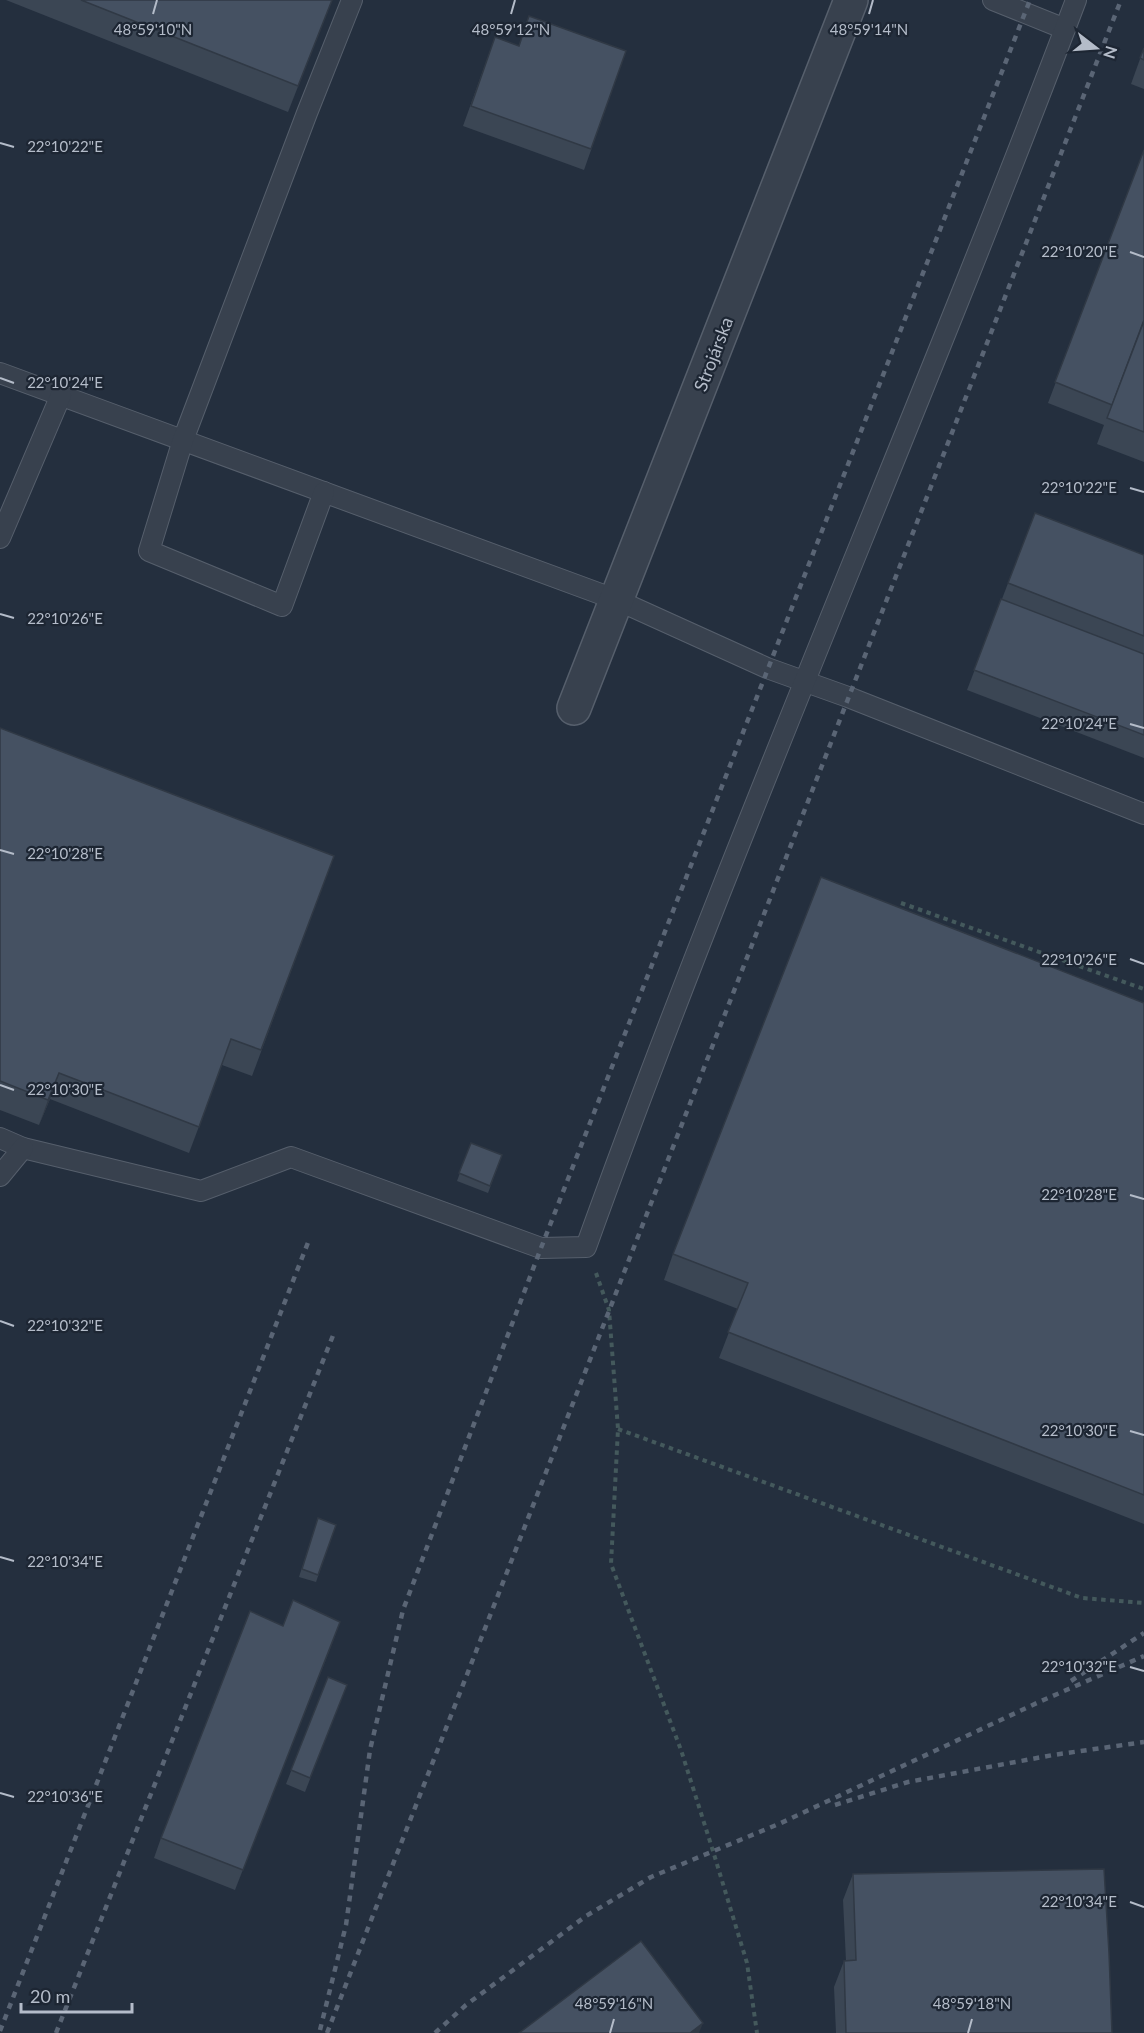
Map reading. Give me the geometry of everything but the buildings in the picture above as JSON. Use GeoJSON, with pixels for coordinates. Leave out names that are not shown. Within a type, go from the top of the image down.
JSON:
{"type":"FeatureCollection","features":[{"type":"Feature","properties":{"kind":"street","name":"Strojárska"},"geometry":{"type":"LineString","coordinates":[[574,708],[852,0]]}},
{"type":"Feature","properties":{"kind":"lane"},"geometry":{"type":"LineString","coordinates":[[324,492],[282,606],[149,551],[183,440],[352,0]]}},
{"type":"Feature","properties":{"kind":"lane"},"geometry":{"type":"LineString","coordinates":[[993,0],[1065,29]]}},
{"type":"Feature","properties":{"kind":"lane"},"geometry":{"type":"LineString","coordinates":[[0,1138],[23,1148],[201,1191],[291,1157],[541,1248],[586,1247],[635,1111],[803,681],[1011,173],[1076,0]]}},
{"type":"Feature","properties":{"kind":"lane"},"geometry":{"type":"LineString","coordinates":[[0,373],[617,600],[768,668],[848,697],[1144,814]]}},
{"type":"Feature","properties":{"kind":"lane"},"geometry":{"type":"LineString","coordinates":[[0,538],[61,395]]}},
{"type":"Feature","properties":{"kind":"lane"},"geometry":{"type":"LineString","coordinates":[[0,1176],[23,1148]]}},
{"type":"Feature","properties":{"kind":"path"},"geometry":{"type":"LineString","coordinates":[[901,903],[1144,989]]}},
{"type":"Feature","properties":{"kind":"path"},"geometry":{"type":"LineString","coordinates":[[586,1247],[609,1310],[618,1429],[611,1564],[681,1750],[713,1851],[747,1963],[757,2033]]}},
{"type":"Feature","properties":{"kind":"path"},"geometry":{"type":"LineString","coordinates":[[618,1429],[1082,1598],[1144,1603]]}},
{"type":"Feature","properties":{"kind":"railway"},"geometry":{"type":"LineString","coordinates":[[320,2030],[346,1925],[370,1750],[403,1610],[541,1248],[1030,0]]}},
{"type":"Feature","properties":{"kind":"railway"},"geometry":{"type":"LineString","coordinates":[[327,2033],[1121,0]]}},
{"type":"Feature","properties":{"kind":"railway"},"geometry":{"type":"LineString","coordinates":[[0,2031],[309,1240]]}},
{"type":"Feature","properties":{"kind":"railway"},"geometry":{"type":"LineString","coordinates":[[56,2033],[334,1333]]}},
{"type":"Feature","properties":{"kind":"railway"},"geometry":{"type":"LineString","coordinates":[[1071,1681],[1144,1633]]}},
{"type":"Feature","properties":{"kind":"railway"},"geometry":{"type":"LineString","coordinates":[[435,2033],[466,2005],[586,1916],[651,1877],[781,1823],[1039,1702],[1144,1656]]}},
{"type":"Feature","properties":{"kind":"railway"},"geometry":{"type":"LineString","coordinates":[[835,1805],[908,1782],[1053,1755],[1144,1742]]}}]}
